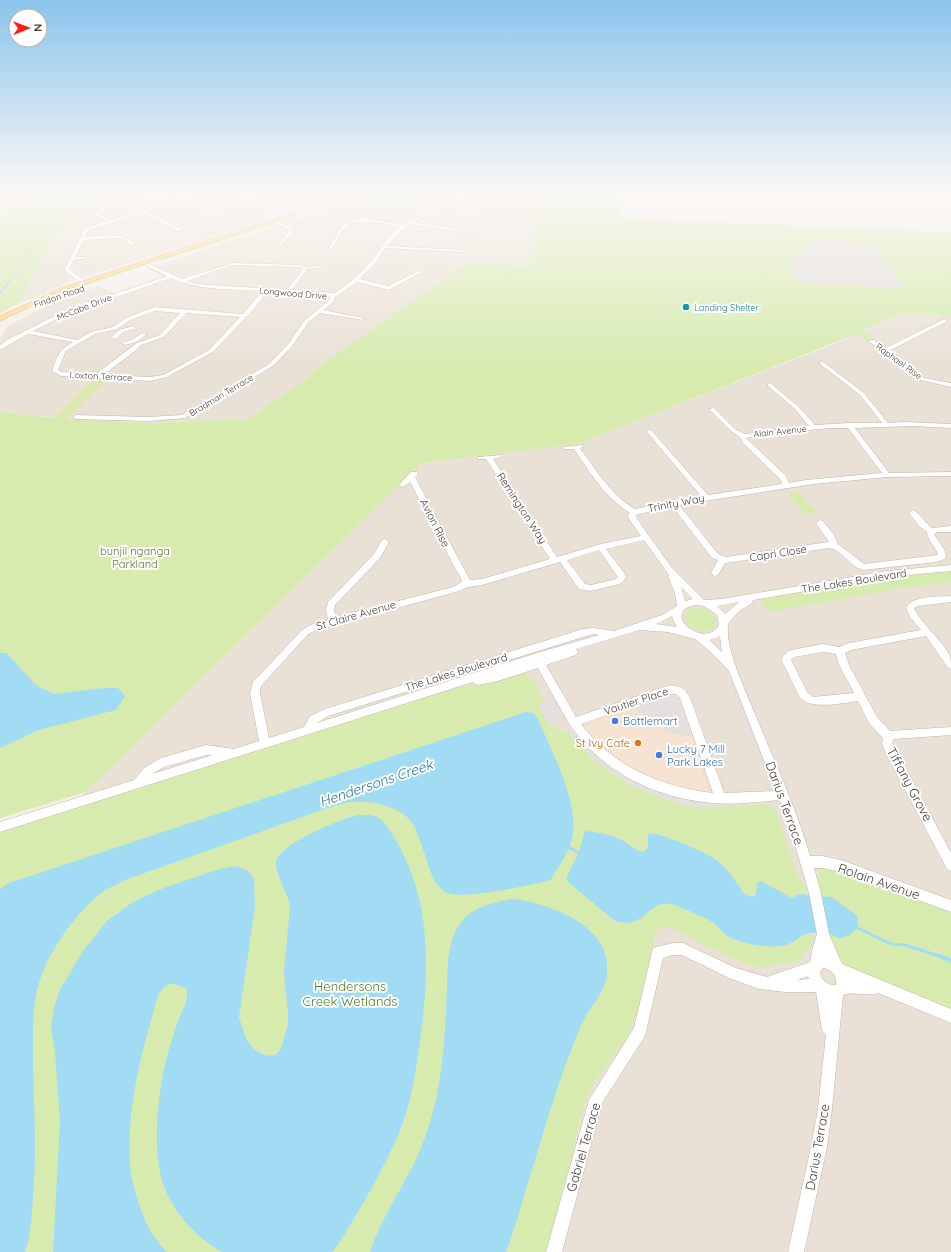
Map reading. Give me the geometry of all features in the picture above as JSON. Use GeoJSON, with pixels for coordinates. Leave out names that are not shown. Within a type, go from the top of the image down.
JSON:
{"type":"FeatureCollection","features":[{"type":"Feature","properties":{"kind":"main road","name":"Findon Road"},"geometry":{"type":"LineString","coordinates":[[24,308],[195,248]]}},
{"type":"Feature","properties":{"kind":"main road","name":"Findon Road"},"geometry":{"type":"LineString","coordinates":[[0,319],[66,288],[197,248]]}},
{"type":"Feature","properties":{"kind":"main road"},"geometry":{"type":"LineString","coordinates":[[66,288],[66,291],[74,291]]}},
{"type":"Feature","properties":{"kind":"street"},"geometry":{"type":"LineString","coordinates":[[77,248],[67,271],[84,282]]}},
{"type":"Feature","properties":{"kind":"street","name":"Longwood Drive"},"geometry":{"type":"LineString","coordinates":[[148,264],[182,281],[204,287],[266,290],[333,296],[339,294],[357,280],[373,262],[382,248]]}},
{"type":"Feature","properties":{"kind":"street"},"geometry":{"type":"LineString","coordinates":[[411,248],[461,251]]}},
{"type":"Feature","properties":{"kind":"street"},"geometry":{"type":"LineString","coordinates":[[71,260],[87,258]]}},
{"type":"Feature","properties":{"kind":"street"},"geometry":{"type":"LineString","coordinates":[[182,281],[233,264],[296,266],[306,268],[320,267]]}},
{"type":"Feature","properties":{"kind":"street"},"geometry":{"type":"LineString","coordinates":[[289,292],[306,268]]}},
{"type":"Feature","properties":{"kind":"street"},"geometry":{"type":"LineString","coordinates":[[357,280],[389,288],[413,274],[420,272]]}},
{"type":"Feature","properties":{"kind":"street","name":"McCabe Drive"},"geometry":{"type":"LineString","coordinates":[[0,348],[74,310],[171,276]]}},
{"type":"Feature","properties":{"kind":"street","name":"Loxton Terrace"},"geometry":{"type":"LineString","coordinates":[[244,316],[154,310],[128,319],[118,330],[93,333],[62,353],[55,371],[61,374],[154,379],[162,377],[211,350],[244,316],[266,290]]}},
{"type":"Feature","properties":{"kind":"street","name":"Bradman Terrace"},"geometry":{"type":"LineString","coordinates":[[76,417],[149,419],[183,417],[271,365],[291,344],[306,322],[331,302],[333,296]]}},
{"type":"Feature","properties":{"kind":"street"},"geometry":{"type":"LineString","coordinates":[[319,311],[361,319]]}},
{"type":"Feature","properties":{"kind":"street"},"geometry":{"type":"LineString","coordinates":[[125,343],[162,336],[183,313]]}},
{"type":"Feature","properties":{"kind":"street"},"geometry":{"type":"LineString","coordinates":[[886,350],[944,321]]}},
{"type":"Feature","properties":{"kind":"street"},"geometry":{"type":"LineString","coordinates":[[114,338],[118,330],[133,328]]}},
{"type":"Feature","properties":{"kind":"street"},"geometry":{"type":"LineString","coordinates":[[29,332],[79,342]]}},
{"type":"Feature","properties":{"kind":"street"},"geometry":{"type":"LineString","coordinates":[[98,376],[104,370],[133,350],[144,334]]}},
{"type":"Feature","properties":{"kind":"street","name":"Raphael Rise"},"geometry":{"type":"LineString","coordinates":[[871,341],[886,350],[888,354],[919,377],[930,382],[951,385]]}},
{"type":"Feature","properties":{"kind":"street"},"geometry":{"type":"LineString","coordinates":[[822,363],[862,394],[884,423]]}},
{"type":"Feature","properties":{"kind":"street"},"geometry":{"type":"LineString","coordinates":[[770,385],[797,408],[813,428]]}},
{"type":"Feature","properties":{"kind":"street"},"geometry":{"type":"LineString","coordinates":[[712,409],[733,430],[744,436]]}},
{"type":"Feature","properties":{"kind":"street","name":"Alain Avenue"},"geometry":{"type":"LineString","coordinates":[[785,483],[745,442],[743,438],[744,436],[813,428],[884,423],[951,426]]}},
{"type":"Feature","properties":{"kind":"street"},"geometry":{"type":"LineString","coordinates":[[849,425],[887,475]]}},
{"type":"Feature","properties":{"kind":"street"},"geometry":{"type":"LineString","coordinates":[[649,431],[706,497]]}},
{"type":"Feature","properties":{"kind":"street"},"geometry":{"type":"LineString","coordinates":[[566,448],[580,446],[610,491],[624,506],[634,512]]}},
{"type":"Feature","properties":{"kind":"street","name":"Remington Way"},"geometry":{"type":"LineString","coordinates":[[499,456],[484,457],[558,559],[582,587],[591,588],[619,581],[622,575],[601,547]]}},
{"type":"Feature","properties":{"kind":"street","name":"Trinity Way"},"geometry":{"type":"LineString","coordinates":[[703,602],[670,570],[633,519],[632,515],[634,512],[673,502],[766,488],[775,488],[785,483],[801,484],[887,475],[951,474]]}},
{"type":"Feature","properties":{"kind":"street","name":"Avion Rise"},"geometry":{"type":"LineString","coordinates":[[403,485],[413,475],[465,582]]}},
{"type":"Feature","properties":{"kind":"street"},"geometry":{"type":"LineString","coordinates":[[673,502],[710,549],[722,560],[715,573]]}},
{"type":"Feature","properties":{"kind":"street"},"geometry":{"type":"LineString","coordinates":[[913,513],[922,524],[931,531],[951,529]]}},
{"type":"Feature","properties":{"kind":"street"},"geometry":{"type":"LineString","coordinates":[[820,523],[831,537],[834,545],[840,548],[853,561],[863,567],[936,560],[940,558],[942,554],[932,538],[931,531]]}},
{"type":"Feature","properties":{"kind":"street","name":"St Claire Avenue"},"geometry":{"type":"LineString","coordinates":[[265,744],[255,693],[256,685],[307,630],[333,621],[456,589],[465,582],[482,582],[492,577],[645,535]]}},
{"type":"Feature","properties":{"kind":"street"},"geometry":{"type":"LineString","coordinates":[[333,621],[330,610],[332,604],[377,556],[385,542]]}},
{"type":"Feature","properties":{"kind":"street","name":"Capri Close"},"geometry":{"type":"LineString","coordinates":[[722,560],[736,560],[825,545],[834,545]]}},
{"type":"Feature","properties":{"kind":"street","name":"The Lakes Boulevard"},"geometry":{"type":"LineString","coordinates":[[703,602],[722,602],[757,597],[887,574],[951,568]]}},
{"type":"Feature","properties":{"kind":"street","name":"Trinity Way"},"geometry":{"type":"LineString","coordinates":[[670,570],[676,583],[679,607]]}},
{"type":"Feature","properties":{"kind":"street","name":"The Lakes Boulevard"},"geometry":{"type":"LineString","coordinates":[[724,625],[731,612],[757,597]]}},
{"type":"Feature","properties":{"kind":"street"},"geometry":{"type":"LineString","coordinates":[[951,599],[916,603],[911,606],[913,614],[928,632],[951,665]]}},
{"type":"Feature","properties":{"kind":"street"},"geometry":{"type":"LineString","coordinates":[[703,602],[718,611],[724,625],[720,633],[714,636],[696,636],[680,627],[676,615],[679,607],[686,603],[703,602]]}},
{"type":"Feature","properties":{"kind":"street","name":"The Lakes Boulevard"},"geometry":{"type":"LineString","coordinates":[[0,827],[136,785],[148,771],[161,763],[206,750],[234,754],[452,685],[498,677],[538,660],[584,648],[614,635],[666,616],[679,607]]}},
{"type":"Feature","properties":{"kind":"street","name":"Darius Terrace"},"geometry":{"type":"LineString","coordinates":[[724,625],[726,649],[735,676],[783,795],[815,893],[823,934],[838,968]]}},
{"type":"Feature","properties":{"kind":"street","name":"The Lakes Boulevard"},"geometry":{"type":"LineString","coordinates":[[633,629],[655,627],[671,628],[696,636]]}},
{"type":"Feature","properties":{"kind":"street","name":"The Lakes Boulevard"},"geometry":{"type":"LineString","coordinates":[[307,731],[314,719],[319,715],[332,710],[583,633],[594,631],[614,635]]}},
{"type":"Feature","properties":{"kind":"street"},"geometry":{"type":"LineString","coordinates":[[861,697],[816,701],[807,699],[802,695],[786,659],[791,654],[823,648],[840,651],[849,647],[928,632]]}},
{"type":"Feature","properties":{"kind":"street","name":"Darius Terrace"},"geometry":{"type":"LineString","coordinates":[[696,636],[715,650],[735,676]]}},
{"type":"Feature","properties":{"kind":"street"},"geometry":{"type":"LineString","coordinates":[[840,651],[844,665],[877,726],[889,737]]}},
{"type":"Feature","properties":{"kind":"street"},"geometry":{"type":"LineString","coordinates":[[538,660],[574,722],[588,741],[634,775],[665,789],[676,792],[720,798],[783,795]]}},
{"type":"Feature","properties":{"kind":"street","name":"Vautier Place"},"geometry":{"type":"LineString","coordinates":[[574,722],[668,690],[680,691],[686,700],[720,798]]}},
{"type":"Feature","properties":{"kind":"street","name":"Tiffany Grove"},"geometry":{"type":"LineString","coordinates":[[951,731],[898,735],[889,737],[887,743],[951,865]]}},
{"type":"Feature","properties":{"kind":"street","name":"Rolain Avenue"},"geometry":{"type":"LineString","coordinates":[[806,862],[822,862],[841,866],[951,906]]}},
{"type":"Feature","properties":{"kind":"street","name":"Darius Terrace"},"geometry":{"type":"LineString","coordinates":[[815,965],[823,934]]}},
{"type":"Feature","properties":{"kind":"street","name":"Gabriel Terrace"},"geometry":{"type":"LineString","coordinates":[[554,1252],[596,1100],[640,1031],[658,953],[674,949],[683,949],[742,977],[765,983],[797,986],[820,986]]}},
{"type":"Feature","properties":{"kind":"street"},"geometry":{"type":"LineString","coordinates":[[883,989],[859,986],[829,992],[820,986],[814,976],[815,965],[820,961],[828,962],[883,989],[951,1016]]}},
{"type":"Feature","properties":{"kind":"street","name":"Gabriel Terrace"},"geometry":{"type":"LineString","coordinates":[[765,983],[787,978],[815,965]]}},
{"type":"Feature","properties":{"kind":"street"},"geometry":{"type":"LineString","coordinates":[[838,968],[843,979],[839,990]]}},
{"type":"Feature","properties":{"kind":"street","name":"Darius Terrace"},"geometry":{"type":"LineString","coordinates":[[820,986],[831,1041]]}},
{"type":"Feature","properties":{"kind":"street","name":"Darius Terrace"},"geometry":{"type":"LineString","coordinates":[[796,1252],[819,1146],[831,1041],[839,990]]}},
{"type":"Feature","properties":{"kind":"shaded area"},"geometry":{"type":"Polygon","coordinates":[[[49,248],[174,248],[72,281],[18,304],[49,248]]]}},
{"type":"Feature","properties":{"kind":"shaded area"},"geometry":{"type":"Polygon","coordinates":[[[209,248],[531,248],[528,266],[466,263],[308,375],[310,376],[249,419],[154,423],[77,420],[0,412],[0,340],[8,326],[47,306],[99,286],[114,293],[162,276],[148,269],[209,248]]]}},
{"type":"Feature","properties":{"kind":"shaded area"},"geometry":{"type":"Polygon","coordinates":[[[805,248],[877,248],[904,288],[797,283],[789,263],[805,248]]]}},
{"type":"Feature","properties":{"kind":"shaded area"},"geometry":{"type":"Polygon","coordinates":[[[901,313],[951,316],[951,1252],[0,1252],[0,876],[422,463],[578,444],[839,342],[901,313]]]}},
{"type":"Feature","properties":{"kind":"shaded area"},"geometry":{"type":"Polygon","coordinates":[[[741,680],[744,681],[808,838],[804,838],[789,796],[741,680]]]}},
{"type":"Feature","properties":{"kind":"shaded area"},"geometry":{"type":"Polygon","coordinates":[[[729,681],[732,681],[769,772],[766,773],[729,681]]]}},
{"type":"Feature","properties":{"kind":"shaded area"},"geometry":{"type":"Polygon","coordinates":[[[551,692],[565,717],[558,719],[545,695],[551,692]]]}},
{"type":"Feature","properties":{"kind":"shaded area"},"geometry":{"type":"Polygon","coordinates":[[[669,693],[680,695],[695,736],[711,808],[635,787],[569,732],[633,705],[669,693]]]}},
{"type":"Feature","properties":{"kind":"shaded area"},"geometry":{"type":"Polygon","coordinates":[[[669,693],[683,700],[695,736],[679,735],[664,730],[665,725],[658,722],[655,726],[643,717],[633,705],[669,693]]]}},
{"type":"Feature","properties":{"kind":"shaded area"},"geometry":{"type":"Polygon","coordinates":[[[545,702],[558,726],[551,728],[538,705],[545,702]]]}},
{"type":"Feature","properties":{"kind":"shaded area"},"geometry":{"type":"Polygon","coordinates":[[[573,730],[598,756],[710,802],[711,808],[672,802],[635,787],[592,758],[572,737],[569,732],[573,730]]]}},
{"type":"Feature","properties":{"kind":"green space"},"geometry":{"type":"Polygon","coordinates":[[[0,248],[50,248],[18,304],[0,313],[0,248]]]}},
{"type":"Feature","properties":{"kind":"green space"},"geometry":{"type":"Polygon","coordinates":[[[191,248],[199,248],[163,260],[152,261],[191,248]]]}},
{"type":"Feature","properties":{"kind":"green space","name":"bunjil nganga Parkland"},"geometry":{"type":"Polygon","coordinates":[[[531,248],[805,248],[789,263],[797,283],[904,288],[876,248],[951,248],[951,316],[901,313],[864,330],[875,339],[867,342],[856,334],[578,444],[422,463],[86,792],[0,818],[0,412],[53,418],[94,379],[106,380],[66,419],[154,423],[249,419],[310,376],[308,375],[466,263],[528,266],[531,248]]]}},
{"type":"Feature","properties":{"kind":"green space"},"geometry":{"type":"Polygon","coordinates":[[[144,265],[80,288],[67,289],[144,265]]]}},
{"type":"Feature","properties":{"kind":"green space"},"geometry":{"type":"Polygon","coordinates":[[[799,491],[817,513],[804,514],[787,492],[799,491]]]}},
{"type":"Feature","properties":{"kind":"green space"},"geometry":{"type":"Polygon","coordinates":[[[951,571],[951,582],[902,588],[768,612],[760,599],[893,577],[951,571]]]}},
{"type":"Feature","properties":{"kind":"green space"},"geometry":{"type":"Polygon","coordinates":[[[693,608],[701,608],[711,612],[717,621],[714,628],[707,631],[701,631],[689,626],[685,616],[687,612],[693,608]]]}},
{"type":"Feature","properties":{"kind":"green space","name":"Hendersons Creek Wetlands"},"geometry":{"type":"Polygon","coordinates":[[[524,670],[527,677],[534,681],[545,702],[539,704],[551,728],[558,726],[561,731],[569,732],[593,759],[625,782],[661,798],[680,804],[697,807],[717,808],[763,804],[769,805],[773,808],[776,811],[792,862],[805,889],[814,934],[807,951],[799,961],[762,968],[746,964],[700,943],[673,928],[661,928],[655,933],[639,1016],[634,1021],[627,1038],[596,1080],[585,1101],[560,1204],[546,1252],[0,1252],[0,832],[447,691],[524,670]]]}},
{"type":"Feature","properties":{"kind":"green space"},"geometry":{"type":"Polygon","coordinates":[[[827,868],[840,871],[951,911],[951,1010],[845,968],[833,952],[817,879],[820,870],[827,868]]]}},
{"type":"Feature","properties":{"kind":"water"},"geometry":{"type":"Polygon","coordinates":[[[0,653],[6,653],[37,686],[55,694],[103,688],[118,688],[125,696],[116,710],[39,730],[0,748],[0,653]]]}},
{"type":"Feature","properties":{"kind":"water"},"geometry":{"type":"Polygon","coordinates":[[[526,712],[534,713],[538,719],[564,780],[572,812],[573,828],[571,842],[551,880],[514,888],[468,895],[447,893],[440,888],[433,878],[417,832],[409,819],[395,809],[377,803],[359,801],[344,803],[322,810],[125,880],[105,890],[88,904],[59,941],[44,968],[39,982],[33,1021],[35,1162],[30,1231],[25,1252],[0,1252],[0,889],[9,883],[526,712]]]}},
{"type":"Feature","properties":{"kind":"water"},"geometry":{"type":"Polygon","coordinates":[[[358,815],[374,816],[383,821],[394,836],[414,881],[424,928],[426,952],[425,1000],[412,1091],[403,1123],[379,1175],[340,1242],[332,1252],[223,1252],[198,1235],[175,1208],[166,1192],[160,1172],[157,1139],[157,1121],[161,1087],[167,1056],[178,1020],[187,999],[187,990],[178,985],[172,984],[163,988],[156,1002],[142,1055],[134,1094],[130,1133],[131,1172],[136,1196],[153,1235],[167,1252],[53,1252],[60,1121],[55,1052],[51,1027],[54,1007],[60,990],[83,951],[107,921],[133,902],[161,889],[219,869],[236,866],[246,870],[251,874],[254,880],[255,907],[239,1017],[246,1039],[253,1048],[268,1056],[276,1055],[281,1049],[288,1024],[284,973],[290,906],[278,874],[276,864],[279,857],[286,849],[297,841],[324,827],[358,815]]]}},
{"type":"Feature","properties":{"kind":"water"},"geometry":{"type":"Polygon","coordinates":[[[585,830],[616,837],[643,852],[648,848],[649,833],[674,840],[705,853],[718,861],[745,895],[752,897],[756,895],[757,883],[761,881],[792,898],[799,894],[831,897],[857,915],[858,927],[850,935],[839,939],[830,934],[808,933],[787,945],[760,946],[733,939],[725,935],[711,921],[670,904],[656,906],[640,919],[633,922],[625,923],[615,921],[566,879],[579,852],[585,830]]]}},
{"type":"Feature","properties":{"kind":"water"},"geometry":{"type":"Polygon","coordinates":[[[511,899],[538,904],[553,909],[581,924],[593,933],[601,945],[606,957],[607,968],[604,987],[580,1028],[565,1068],[506,1252],[370,1252],[380,1227],[417,1157],[427,1133],[434,1109],[439,1085],[445,1035],[448,960],[455,933],[466,916],[475,910],[497,902],[511,899]]]}},
{"type":"Feature","properties":{"kind":"waterway","name":"Hendersons Creek"},"geometry":{"type":"LineString","coordinates":[[10,281],[29,261],[29,248]]}},
{"type":"Feature","properties":{"kind":"waterway","name":"Hendersons Creek"},"geometry":{"type":"LineString","coordinates":[[0,293],[11,280]]}},
{"type":"Feature","properties":{"kind":"waterway","name":"Hendersons Creek"},"geometry":{"type":"LineString","coordinates":[[567,846],[582,855]]}},
{"type":"Feature","properties":{"kind":"waterway","name":"Hendersons Creek"},"geometry":{"type":"LineString","coordinates":[[856,927],[891,944],[905,945],[942,957]]}},
{"type":"Feature","properties":{"kind":"waterway","name":"Hendersons Creek"},"geometry":{"type":"LineString","coordinates":[[940,956],[951,961]]}},
{"type":"Feature","properties":{"kind":"place","name":"Landing Shelter"},"geometry":{"type":"Point","coordinates":[686,307]}},
{"type":"Feature","properties":{"kind":"place","name":"Bottlemart"},"geometry":{"type":"Point","coordinates":[615,721]}},
{"type":"Feature","properties":{"kind":"place","name":"St Ivy Cafe"},"geometry":{"type":"Point","coordinates":[638,743]}},
{"type":"Feature","properties":{"kind":"place","name":"Lucky 7 Mill Park Lakes"},"geometry":{"type":"Point","coordinates":[659,755]}}]}
